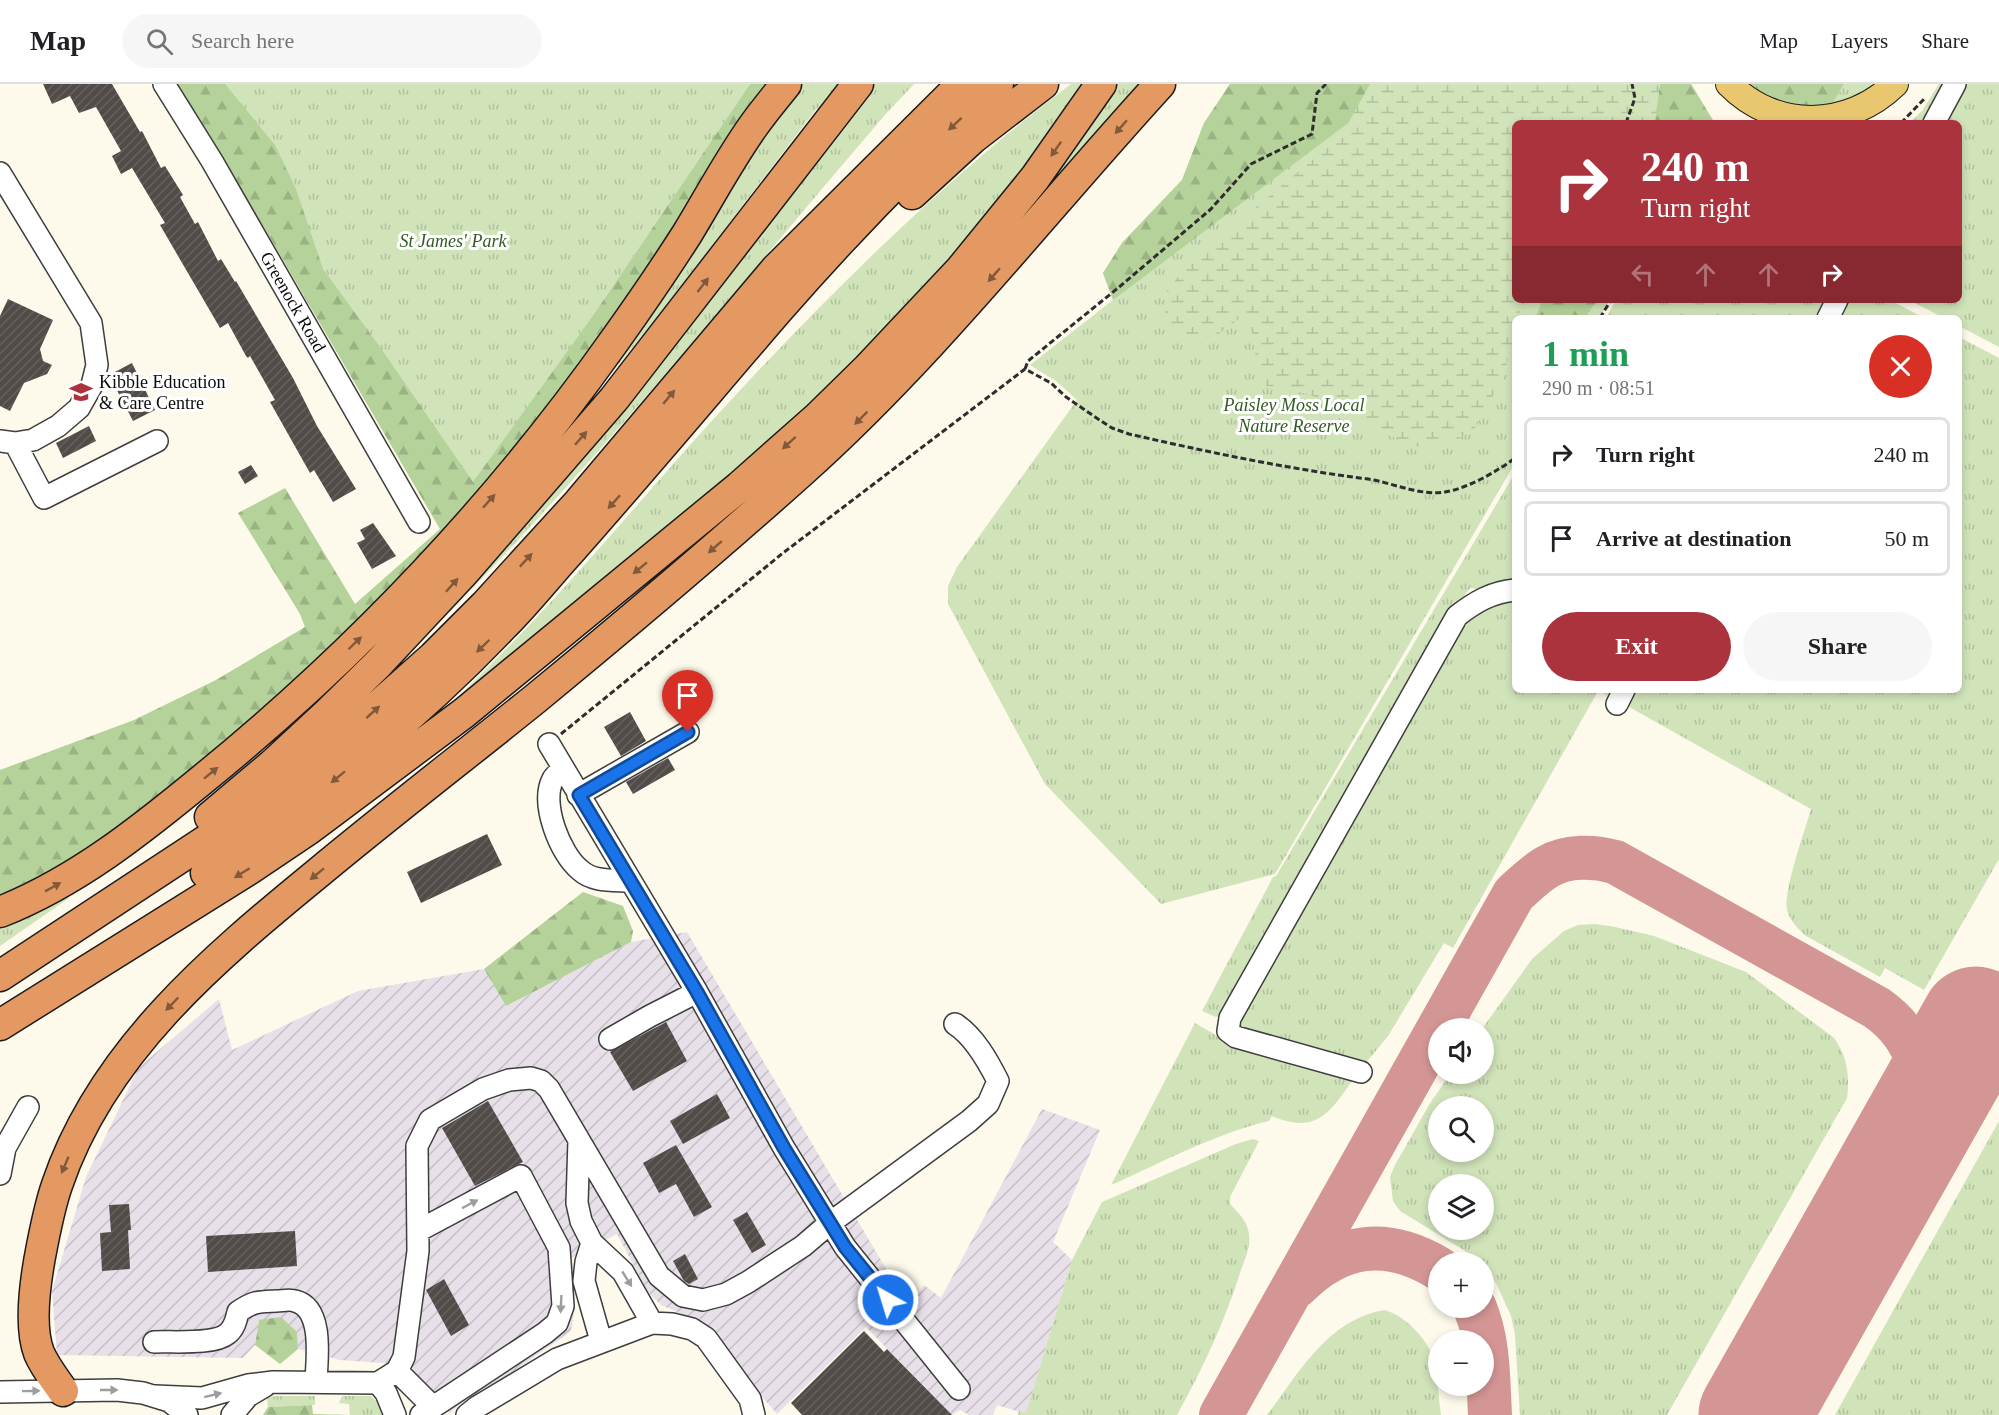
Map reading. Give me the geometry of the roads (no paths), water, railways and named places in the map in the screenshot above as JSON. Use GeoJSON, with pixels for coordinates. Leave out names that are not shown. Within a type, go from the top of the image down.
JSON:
{"type":"FeatureCollection","features":[{"type":"Feature","properties":{"kind":"highway"},"geometry":{"type":"LineString","coordinates":[[0,912],[31,899],[66,879],[158,817],[274,719],[373,626],[418,579],[501,488],[614,341],[685,238],[753,126],[786,84]]}},
{"type":"Feature","properties":{"kind":"highway"},"geometry":{"type":"LineString","coordinates":[[0,976],[214,814],[305,735],[378,664],[472,562],[614,399],[858,84]]}},
{"type":"Feature","properties":{"kind":"highway"},"geometry":{"type":"LineString","coordinates":[[0,976],[233,823],[323,755],[383,703],[470,620],[544,541],[632,441],[873,155],[940,84]]}},
{"type":"Feature","properties":{"kind":"highway"},"geometry":{"type":"LineString","coordinates":[[777,269],[962,84]]}},
{"type":"Feature","properties":{"kind":"highway"},"geometry":{"type":"LineString","coordinates":[[0,1015],[297,809],[381,741],[504,625],[636,476],[780,307],[941,137],[998,84]]}},
{"type":"Feature","properties":{"kind":"highway"},"geometry":{"type":"LineString","coordinates":[[636,476],[878,224],[973,138],[1042,84]]}},
{"type":"Feature","properties":{"kind":"highway"},"geometry":{"type":"LineString","coordinates":[[0,1025],[248,870],[309,829],[472,706],[739,487],[818,417],[961,270],[1035,178],[1101,84]]}},
{"type":"Feature","properties":{"kind":"highway"},"geometry":{"type":"LineString","coordinates":[[63,1391],[40,1355],[35,1336],[38,1265],[55,1189],[82,1127],[103,1090],[127,1055],[192,983],[271,911],[656,598],[857,422],[958,315],[1160,84]]}},
{"type":"Feature","properties":{"kind":"main road"},"geometry":{"type":"LineString","coordinates":[[1729,84],[1745,98],[1764,109],[1810,120],[1834,118],[1858,110],[1874,102],[1894,84]]}},
{"type":"Feature","properties":{"kind":"street","name":"Greenock Road"},"geometry":{"type":"LineString","coordinates":[[164,84],[212,160],[418,522]]}},
{"type":"Feature","properties":{"kind":"street"},"geometry":{"type":"LineString","coordinates":[[1936,120],[1955,84]]}},
{"type":"Feature","properties":{"kind":"street"},"geometry":{"type":"LineString","coordinates":[[0,173],[91,323],[97,365],[92,385],[79,408],[58,426],[33,440],[7,442],[44,498],[157,441]]}},
{"type":"Feature","properties":{"kind":"street"},"geometry":{"type":"LineString","coordinates":[[1361,1072],[1236,1037],[1228,1031],[1230,1018],[1457,616],[1473,603],[1488,596],[1512,591]]}},
{"type":"Feature","properties":{"kind":"street"},"geometry":{"type":"LineString","coordinates":[[579,795],[688,732]]}},
{"type":"Feature","properties":{"kind":"street"},"geometry":{"type":"LineString","coordinates":[[549,744],[697,992],[784,1148],[845,1247],[959,1389]]}},
{"type":"Feature","properties":{"kind":"street"},"geometry":{"type":"LineString","coordinates":[[563,769],[554,778],[550,787],[550,808],[560,844],[580,871],[597,880],[629,880]]}},
{"type":"Feature","properties":{"kind":"street"},"geometry":{"type":"LineString","coordinates":[[610,1039],[697,992]]}},
{"type":"Feature","properties":{"kind":"street"},"geometry":{"type":"LineString","coordinates":[[0,1392],[117,1390],[155,1396],[202,1398],[273,1382],[378,1383],[397,1371],[404,1357],[418,1251],[417,1146],[430,1120],[483,1089],[509,1080],[531,1078],[541,1081],[549,1089],[659,1276],[683,1296],[703,1300],[726,1294],[803,1246],[830,1223],[960,1128],[988,1104],[998,1081],[992,1068],[964,1030],[955,1024]]}},
{"type":"Feature","properties":{"kind":"street"},"geometry":{"type":"LineString","coordinates":[[0,1174],[5,1148],[28,1107]]}},
{"type":"Feature","properties":{"kind":"street"},"geometry":{"type":"LineString","coordinates":[[579,1140],[577,1203],[581,1221],[592,1243],[623,1272],[652,1323]]}},
{"type":"Feature","properties":{"kind":"street"},"geometry":{"type":"LineString","coordinates":[[397,1371],[427,1411],[545,1333],[557,1323],[563,1306],[560,1248],[521,1176],[418,1231]]}},
{"type":"Feature","properties":{"kind":"street"},"geometry":{"type":"LineString","coordinates":[[592,1243],[586,1262],[584,1281],[601,1341]]}},
{"type":"Feature","properties":{"kind":"street"},"geometry":{"type":"LineString","coordinates":[[154,1342],[217,1340],[228,1334],[235,1325],[238,1312],[253,1302],[296,1301],[309,1310],[314,1320],[317,1338],[316,1381]]}},
{"type":"Feature","properties":{"kind":"street"},"geometry":{"type":"LineString","coordinates":[[467,1415],[557,1359],[652,1323],[672,1324],[692,1329],[706,1338],[750,1399],[754,1415]]}},
{"type":"Feature","properties":{"kind":"street"},"geometry":{"type":"LineString","coordinates":[[232,1415],[248,1396],[273,1382]]}},
{"type":"Feature","properties":{"kind":"street"},"geometry":{"type":"LineString","coordinates":[[378,1383],[386,1393],[395,1415]]}},
{"type":"Feature","properties":{"kind":"street"},"geometry":{"type":"LineString","coordinates":[[155,1396],[177,1406],[187,1415]]}},
{"type":"Feature","properties":{"kind":"place","name":"Kibble Education & Care Centre"},"geometry":{"type":"Point","coordinates":[81,392]}},
{"type":"Feature","properties":{"kind":"park label","name":"St James' Park"},"geometry":{"type":"Point","coordinates":[453,241]}},
{"type":"Feature","properties":{"kind":"park label","name":"Paisley Moss Local Nature Reserve"},"geometry":{"type":"Point","coordinates":[1294,415]}}]}
